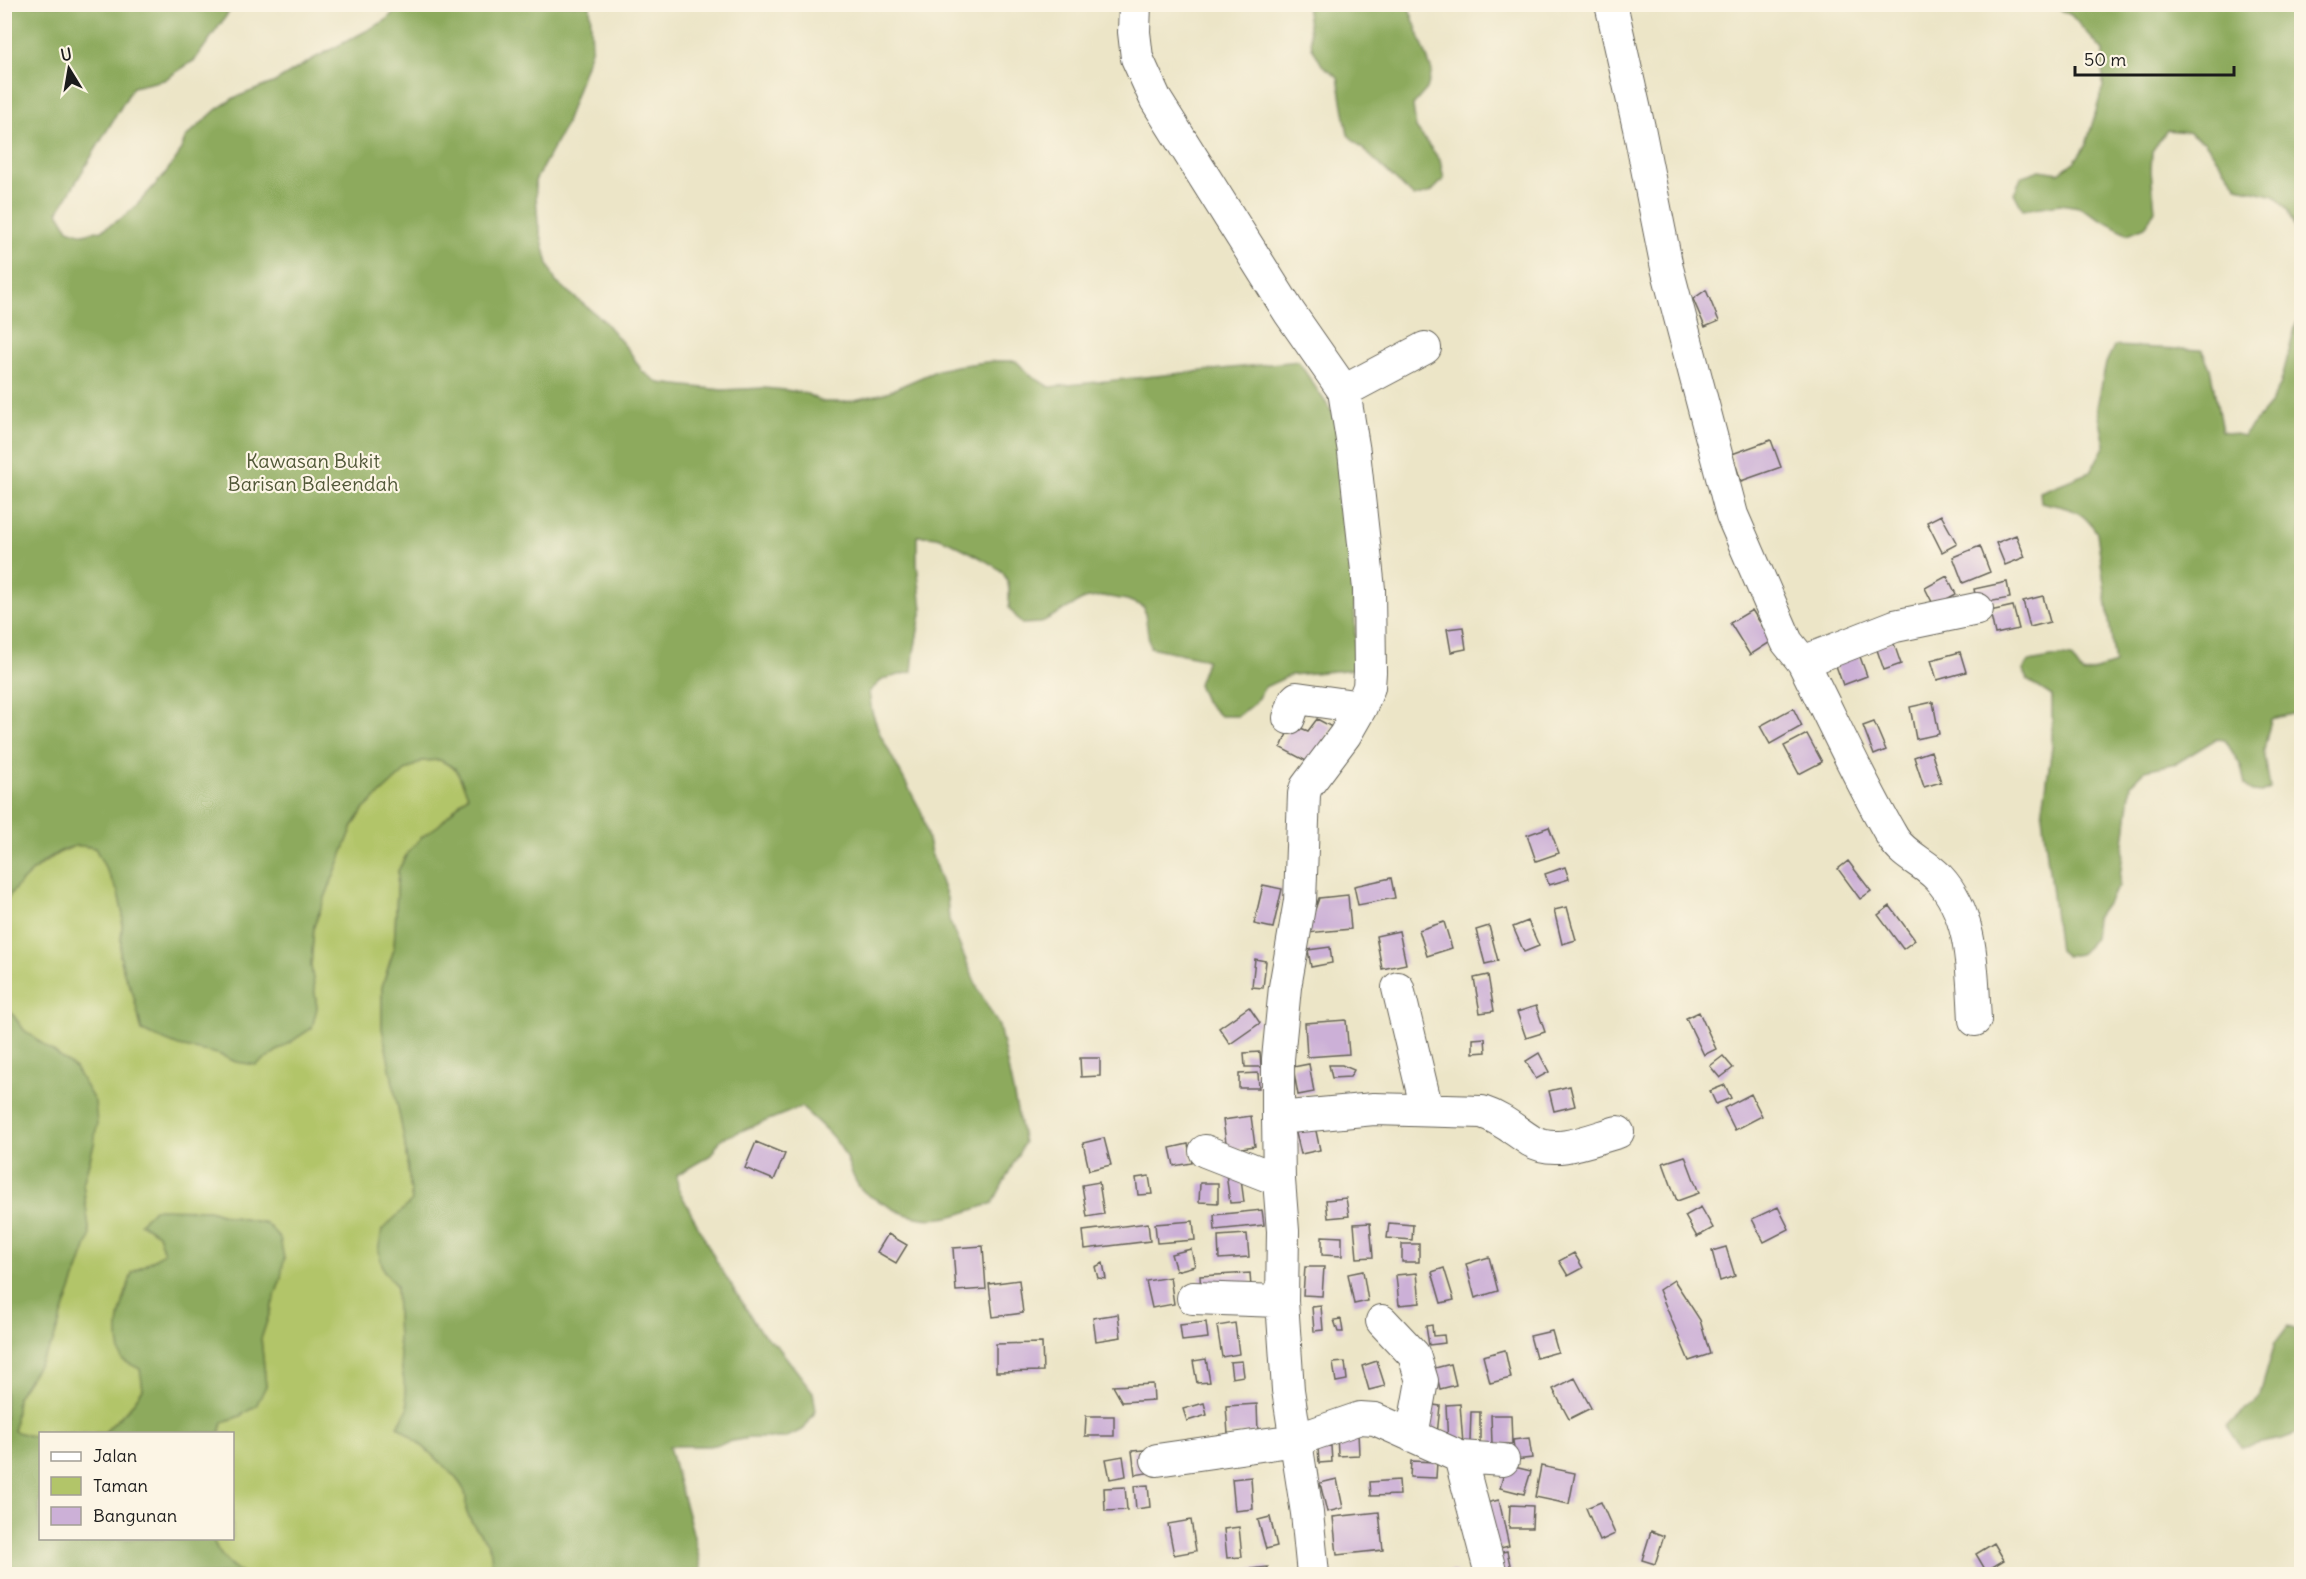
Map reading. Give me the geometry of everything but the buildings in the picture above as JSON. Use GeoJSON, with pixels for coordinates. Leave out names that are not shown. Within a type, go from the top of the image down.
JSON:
{"type":"FeatureCollection","features":[{"type":"Feature","properties":{"kind":"street"},"geometry":{"type":"LineString","coordinates":[[1135,4],[1134,32],[1137,58],[1156,100],[1289,312],[1332,371],[1344,392],[1354,452],[1369,589],[1369,687],[1345,735],[1306,787],[1304,794],[1300,902],[1285,987],[1278,1059],[1282,1301],[1288,1390],[1307,1513],[1313,1575]]}},
{"type":"Feature","properties":{"kind":"street"},"geometry":{"type":"LineString","coordinates":[[1611,4],[1667,268],[1732,515],[1787,642],[1803,662],[1894,841],[1936,874],[1957,901],[1970,945],[1975,1020]]}},
{"type":"Feature","properties":{"kind":"street"},"geometry":{"type":"LineString","coordinates":[[1344,392],[1425,348]]}},
{"type":"Feature","properties":{"kind":"street"},"geometry":{"type":"LineString","coordinates":[[1803,662],[1895,626],[1977,609]]}},
{"type":"Feature","properties":{"kind":"street"},"geometry":{"type":"LineString","coordinates":[[1289,718],[1295,700],[1298,698],[1361,707]]}},
{"type":"Feature","properties":{"kind":"street"},"geometry":{"type":"LineString","coordinates":[[1398,988],[1427,1110]]}},
{"type":"Feature","properties":{"kind":"street"},"geometry":{"type":"LineString","coordinates":[[1278,1118],[1374,1109],[1482,1112],[1495,1116],[1533,1142],[1553,1148],[1618,1132]]}},
{"type":"Feature","properties":{"kind":"street"},"geometry":{"type":"LineString","coordinates":[[1205,1151],[1279,1180]]}},
{"type":"Feature","properties":{"kind":"street"},"geometry":{"type":"LineString","coordinates":[[1193,1298],[1282,1301]]}},
{"type":"Feature","properties":{"kind":"street"},"geometry":{"type":"LineString","coordinates":[[1382,1321],[1414,1355],[1422,1382],[1412,1436]]}},
{"type":"Feature","properties":{"kind":"street"},"geometry":{"type":"LineString","coordinates":[[1157,1460],[1296,1440],[1366,1418],[1375,1419],[1460,1457],[1503,1460]]}},
{"type":"Feature","properties":{"kind":"street"},"geometry":{"type":"LineString","coordinates":[[1460,1457],[1491,1575]]}},
{"type":"Feature","properties":{"kind":"green space","name":"Kawasan Bukit Barisan Baleendah"},"geometry":{"type":"Polygon","coordinates":[[[5,5],[234,5],[195,60],[164,80],[133,87],[58,212],[68,229],[83,234],[102,230],[134,208],[178,156],[186,137],[217,109],[234,98],[275,82],[385,21],[401,5],[590,5],[592,47],[565,126],[535,181],[538,223],[548,264],[556,282],[603,320],[630,352],[642,371],[659,383],[722,390],[764,388],[785,390],[805,393],[823,402],[846,402],[885,393],[938,370],[994,361],[1016,361],[1030,375],[1049,387],[1298,361],[1342,427],[1353,547],[1356,669],[1291,675],[1265,687],[1254,704],[1238,716],[1220,716],[1205,701],[1198,684],[1207,659],[1150,647],[1144,607],[1127,600],[1103,596],[1084,599],[1040,623],[1022,624],[1009,608],[1008,585],[1002,572],[941,539],[917,536],[917,564],[922,609],[912,672],[883,679],[869,692],[872,712],[880,734],[922,813],[931,853],[947,898],[949,920],[978,989],[999,1026],[1024,1143],[993,1203],[963,1213],[937,1218],[912,1216],[865,1193],[856,1182],[838,1144],[801,1107],[721,1139],[711,1155],[677,1175],[678,1188],[718,1264],[760,1331],[779,1348],[813,1392],[816,1411],[804,1429],[785,1438],[748,1438],[709,1446],[669,1446],[702,1574],[489,1574],[491,1554],[489,1547],[467,1513],[464,1490],[444,1465],[398,1426],[408,1409],[398,1340],[396,1286],[384,1271],[378,1251],[382,1230],[412,1201],[404,1138],[382,1028],[382,987],[394,949],[398,871],[408,852],[468,795],[456,769],[440,760],[422,761],[405,771],[363,810],[353,826],[314,926],[311,966],[317,1008],[312,1028],[256,1065],[236,1062],[218,1054],[179,1046],[142,1031],[133,993],[124,973],[120,955],[123,915],[118,892],[95,848],[76,846],[56,854],[27,876],[5,901],[5,5]]]}},
{"type":"Feature","properties":{"kind":"green space"},"geometry":{"type":"Polygon","coordinates":[[[1306,5],[1408,5],[1432,71],[1427,89],[1413,105],[1416,128],[1440,160],[1444,179],[1431,192],[1414,197],[1348,135],[1338,77],[1322,65],[1312,47],[1306,5]]]}},
{"type":"Feature","properties":{"kind":"green space"},"geometry":{"type":"Polygon","coordinates":[[[2050,5],[2301,5],[2301,244],[2288,211],[2275,196],[2238,187],[2204,141],[2187,132],[2167,130],[2152,151],[2151,171],[2155,210],[2145,227],[2128,234],[2079,207],[2060,204],[2023,210],[2014,193],[2022,176],[2040,170],[2059,173],[2075,161],[2086,145],[2103,87],[2103,51],[2071,15],[2050,5]]]}},
{"type":"Feature","properties":{"kind":"green space"},"geometry":{"type":"Polygon","coordinates":[[[2301,318],[2301,712],[2271,719],[2264,750],[2270,789],[2261,793],[2252,792],[2245,785],[2241,766],[2225,740],[2216,739],[2177,763],[2145,770],[2131,784],[2119,886],[2096,918],[2094,938],[2088,947],[2079,954],[2066,956],[2059,950],[2042,815],[2052,747],[2052,696],[2027,680],[2023,670],[2029,662],[2062,656],[2071,657],[2083,674],[2115,664],[2097,533],[2085,518],[2073,510],[2041,502],[2040,492],[2090,472],[2105,445],[2097,407],[2106,363],[2114,346],[2202,350],[2210,368],[2222,431],[2243,436],[2270,404],[2280,386],[2296,324],[2301,318]]]}},
{"type":"Feature","properties":{"kind":"green space"},"geometry":{"type":"Polygon","coordinates":[[[440,760],[456,769],[468,795],[408,852],[398,871],[394,949],[382,987],[382,1027],[404,1138],[412,1202],[382,1230],[384,1271],[396,1286],[398,1340],[408,1409],[398,1426],[444,1465],[459,1482],[466,1496],[467,1513],[490,1547],[492,1563],[489,1574],[243,1574],[225,1559],[213,1540],[234,1540],[234,1432],[220,1432],[223,1422],[240,1416],[266,1386],[261,1339],[281,1278],[266,1223],[227,1216],[209,1210],[189,1210],[158,1234],[164,1253],[132,1273],[143,1389],[131,1406],[105,1432],[39,1432],[39,1439],[14,1431],[17,1397],[52,1344],[90,1236],[83,1184],[94,1144],[75,1068],[24,1030],[5,1004],[5,901],[25,876],[59,853],[77,845],[95,848],[118,892],[123,915],[120,955],[124,973],[133,993],[142,1031],[218,1054],[236,1062],[317,1008],[311,966],[314,926],[353,826],[363,810],[405,771],[422,761],[440,760]]]}},
{"type":"Feature","properties":{"kind":"green space"},"geometry":{"type":"Polygon","coordinates":[[[5,1004],[24,1030],[75,1068],[95,1102],[97,1123],[83,1184],[90,1236],[52,1344],[17,1397],[14,1431],[39,1439],[39,1540],[213,1540],[225,1559],[243,1574],[5,1574],[5,1004]]]}},
{"type":"Feature","properties":{"kind":"green space"},"geometry":{"type":"Polygon","coordinates":[[[154,1209],[209,1210],[227,1216],[266,1223],[280,1238],[284,1258],[281,1278],[261,1339],[266,1386],[256,1406],[240,1416],[223,1422],[220,1432],[105,1432],[131,1406],[143,1389],[140,1369],[122,1360],[118,1336],[119,1316],[132,1273],[164,1253],[158,1234],[140,1223],[154,1209]]]}},
{"type":"Feature","properties":{"kind":"green space"},"geometry":{"type":"Polygon","coordinates":[[[2288,1326],[2301,1333],[2301,1432],[2282,1439],[2241,1447],[2227,1426],[2259,1398],[2275,1343],[2288,1326]]]}}]}
